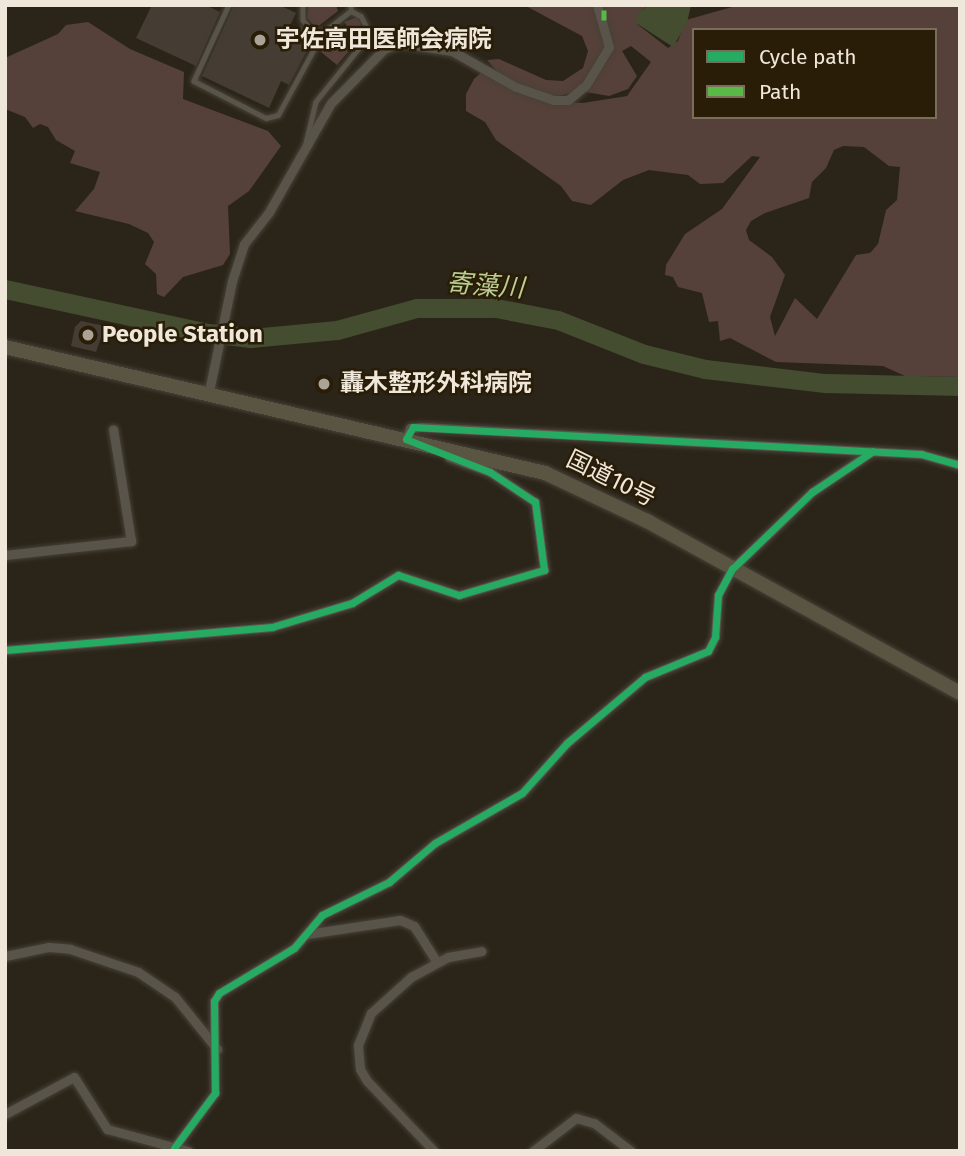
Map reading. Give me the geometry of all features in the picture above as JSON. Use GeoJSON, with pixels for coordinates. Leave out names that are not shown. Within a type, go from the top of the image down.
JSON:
{"type":"FeatureCollection","features":[{"type":"Feature","properties":{"kind":"highway","name":"国道10号"},"geometry":{"type":"LineString","coordinates":[[5,347],[208,396],[498,459],[563,480],[960,693]]}},
{"type":"Feature","properties":{"kind":"street"},"geometry":{"type":"LineString","coordinates":[[208,396],[228,302],[244,244],[269,212],[331,103],[394,43],[461,54],[516,87],[553,100],[573,98],[603,62],[609,47],[597,5]]}},
{"type":"Feature","properties":{"kind":"street"},"geometry":{"type":"LineString","coordinates":[[5,650],[272,627],[352,603],[398,575],[459,595],[544,570],[536,502],[490,471],[406,439],[413,427],[921,454],[960,465]]}},
{"type":"Feature","properties":{"kind":"street"},"geometry":{"type":"LineString","coordinates":[[5,555],[131,541],[113,429]]}},
{"type":"Feature","properties":{"kind":"street"},"geometry":{"type":"LineString","coordinates":[[174,1148],[215,1093],[218,1051],[216,996],[294,948],[322,915],[388,882],[435,843],[522,793],[568,743],[645,677],[708,651],[715,637],[718,595],[732,569],[812,492],[873,451]]}},
{"type":"Feature","properties":{"kind":"street"},"geometry":{"type":"LineString","coordinates":[[307,934],[400,920],[414,926],[436,961]]}},
{"type":"Feature","properties":{"kind":"street"},"geometry":{"type":"LineString","coordinates":[[5,957],[49,947],[69,949],[138,972],[175,997],[218,1051]]}},
{"type":"Feature","properties":{"kind":"street"},"geometry":{"type":"LineString","coordinates":[[434,1151],[367,1081],[357,1057],[371,1013],[411,976],[436,961],[481,951]]}},
{"type":"Feature","properties":{"kind":"street"},"geometry":{"type":"LineString","coordinates":[[5,1114],[74,1077],[107,1129],[188,1151]]}},
{"type":"Feature","properties":{"kind":"street"},"geometry":{"type":"LineString","coordinates":[[533,1151],[576,1118],[594,1123],[631,1151]]}},
{"type":"Feature","properties":{"kind":"lane"},"geometry":{"type":"LineString","coordinates":[[229,5],[194,81],[266,118],[278,116],[323,32],[351,7],[366,24],[367,36],[316,102],[306,146]]}},
{"type":"Feature","properties":{"kind":"lane"},"geometry":{"type":"LineString","coordinates":[[303,5],[306,26],[323,32]]}},
{"type":"Feature","properties":{"kind":"shaded area"},"geometry":{"type":"Polygon","coordinates":[[[308,5],[336,5],[338,11],[316,28],[307,18],[308,5]]]}},
{"type":"Feature","properties":{"kind":"shaded area"},"geometry":{"type":"Polygon","coordinates":[[[524,5],[648,5],[638,14],[637,24],[668,48],[678,41],[686,20],[739,5],[960,5],[960,377],[905,376],[883,366],[776,362],[730,338],[720,341],[718,321],[709,322],[702,293],[678,287],[673,277],[665,275],[666,265],[685,234],[722,209],[760,157],[752,156],[723,183],[700,184],[688,175],[649,170],[623,180],[591,205],[572,201],[561,186],[496,140],[485,122],[466,111],[466,94],[474,79],[483,71],[541,100],[583,103],[627,96],[651,62],[631,46],[622,51],[637,76],[628,89],[609,96],[580,91],[553,97],[526,89],[498,73],[487,60],[499,59],[546,80],[563,81],[583,68],[588,51],[582,36],[524,5]],[[843,146],[834,150],[826,168],[812,182],[809,198],[765,213],[751,221],[746,230],[749,240],[772,257],[785,275],[770,317],[775,336],[795,298],[817,319],[856,255],[870,253],[878,244],[886,210],[897,200],[900,167],[889,166],[864,147],[843,146]]]}},
{"type":"Feature","properties":{"kind":"shaded area"},"geometry":{"type":"Polygon","coordinates":[[[649,5],[691,5],[687,23],[673,47],[636,23],[637,14],[649,5]]]}},
{"type":"Feature","properties":{"kind":"shaded area"},"geometry":{"type":"Polygon","coordinates":[[[357,17],[361,23],[360,38],[337,65],[321,52],[323,49],[330,52],[334,45],[345,51],[354,35],[344,22],[357,17]]]}},
{"type":"Feature","properties":{"kind":"shaded area"},"geometry":{"type":"Polygon","coordinates":[[[88,22],[130,49],[184,72],[183,99],[268,131],[281,146],[249,191],[228,206],[230,254],[223,265],[183,277],[164,297],[157,294],[156,274],[145,264],[154,242],[148,233],[129,224],[75,211],[94,189],[100,172],[70,163],[75,151],[56,140],[48,127],[40,124],[33,128],[25,117],[5,109],[5,58],[58,34],[66,25],[88,22]]]}},
{"type":"Feature","properties":{"kind":"building"},"geometry":{"type":"Polygon","coordinates":[[[152,5],[205,5],[220,12],[196,66],[136,38],[152,5]]]}},
{"type":"Feature","properties":{"kind":"building"},"geometry":{"type":"Polygon","coordinates":[[[234,5],[279,5],[296,13],[287,32],[301,25],[308,34],[304,37],[312,41],[289,85],[281,81],[269,108],[202,76],[234,5]]]}},
{"type":"Feature","properties":{"kind":"building","name":"People Station"},"geometry":{"type":"Polygon","coordinates":[[[81,321],[105,326],[96,352],[71,346],[75,327],[81,321]]]}},
{"type":"Feature","properties":{"kind":"waterway","name":"寄藻川"},"geometry":{"type":"LineString","coordinates":[[5,289],[209,333],[251,338],[337,330],[417,308],[496,308],[558,320],[644,354],[705,369],[825,383],[960,386]]}},
{"type":"Feature","properties":{"kind":"marked path"},"geometry":{"type":"LineString","coordinates":[[604,5],[604,20]]}},
{"type":"Feature","properties":{"kind":"cycle path"},"geometry":{"type":"LineString","coordinates":[[5,650],[272,627],[352,603],[398,575],[459,595],[544,570],[535,502],[490,472],[406,439],[413,427],[921,454],[960,465]]}},
{"type":"Feature","properties":{"kind":"cycle path"},"geometry":{"type":"LineString","coordinates":[[174,1148],[215,1093],[214,1001],[219,993],[294,948],[322,915],[389,882],[435,843],[522,793],[567,743],[645,677],[708,651],[715,637],[718,595],[732,569],[812,492],[873,451]]}},
{"type":"Feature","properties":{"kind":"place","name":"宇佐高田医師会病院"},"geometry":{"type":"Point","coordinates":[260,40]}},
{"type":"Feature","properties":{"kind":"place","name":"People Station"},"geometry":{"type":"Point","coordinates":[88,335]}},
{"type":"Feature","properties":{"kind":"place","name":"轟木整形外科病院"},"geometry":{"type":"Point","coordinates":[324,384]}}]}
